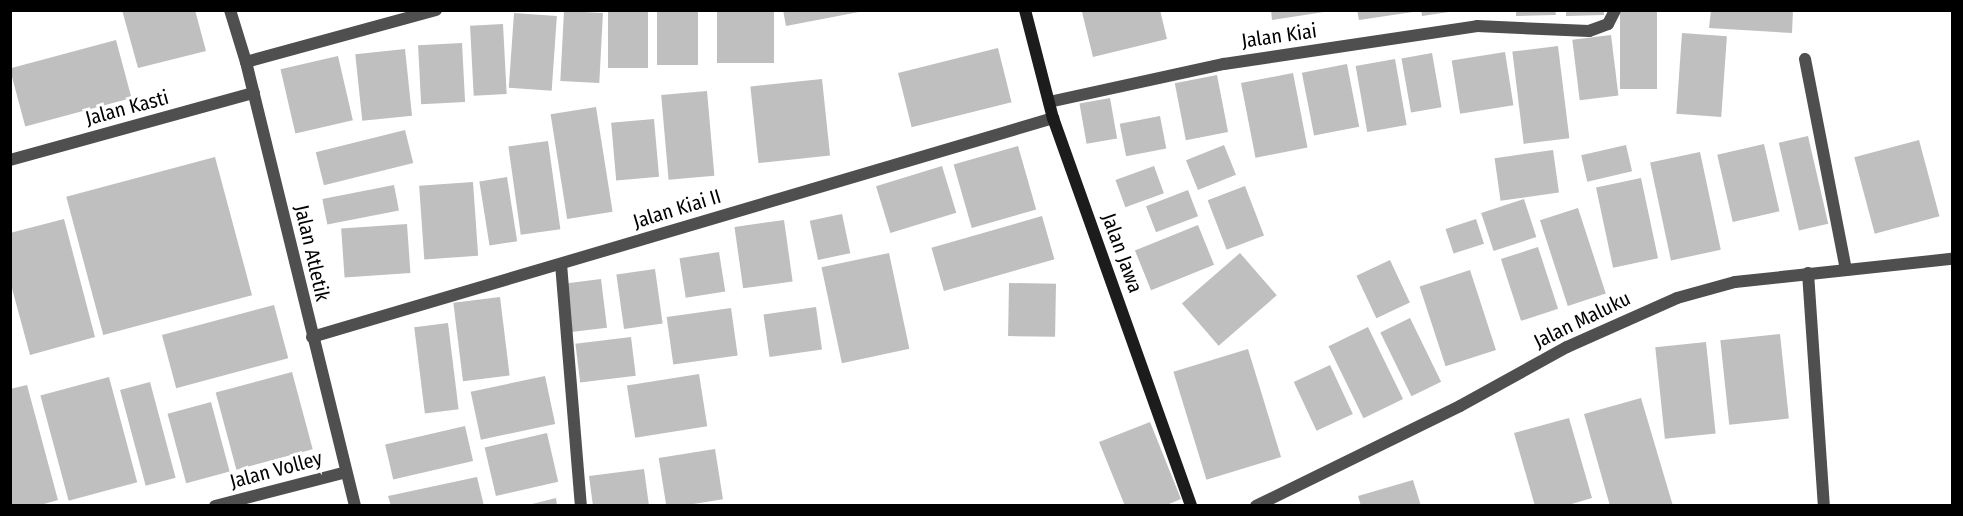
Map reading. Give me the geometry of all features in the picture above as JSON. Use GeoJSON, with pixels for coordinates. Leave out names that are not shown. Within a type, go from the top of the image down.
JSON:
{"type":"FeatureCollection","features":[{"type":"Feature","properties":{"kind":"street","name":"Jalan Atletik"},"geometry":{"type":"LineString","coordinates":[[230,10],[254,93],[355,506]]}},
{"type":"Feature","properties":{"kind":"street"},"geometry":{"type":"LineString","coordinates":[[246,62],[436,10]]}},
{"type":"Feature","properties":{"kind":"street","name":"Jalan Jawa"},"geometry":{"type":"LineString","coordinates":[[1024,10],[1053,118],[1191,506]]}},
{"type":"Feature","properties":{"kind":"street","name":"Jalan Kiai"},"geometry":{"type":"LineString","coordinates":[[1049,102],[1224,64],[1477,26],[1588,31],[1608,24],[1615,10]]}},
{"type":"Feature","properties":{"kind":"street"},"geometry":{"type":"LineString","coordinates":[[1804,59],[1846,270]]}},
{"type":"Feature","properties":{"kind":"street","name":"Jalan Kasti"},"geometry":{"type":"LineString","coordinates":[[10,160],[254,93]]}},
{"type":"Feature","properties":{"kind":"street","name":"Jalan Kiai II"},"geometry":{"type":"LineString","coordinates":[[312,337],[1053,118]]}},
{"type":"Feature","properties":{"kind":"street","name":"Jalan Maluku"},"geometry":{"type":"LineString","coordinates":[[1256,506],[1460,406],[1567,347],[1677,298],[1735,282],[1953,259]]}},
{"type":"Feature","properties":{"kind":"street"},"geometry":{"type":"LineString","coordinates":[[561,264],[581,506]]}},
{"type":"Feature","properties":{"kind":"street"},"geometry":{"type":"LineString","coordinates":[[1808,273],[1824,506]]}},
{"type":"Feature","properties":{"kind":"street","name":"Jalan Volley"},"geometry":{"type":"LineString","coordinates":[[215,506],[346,472]]}},
{"type":"Feature","properties":{"kind":"building"},"geometry":{"type":"Polygon","coordinates":[[[122,10],[195,10],[206,51],[138,68],[122,10]]]}},
{"type":"Feature","properties":{"kind":"building"},"geometry":{"type":"Polygon","coordinates":[[[608,10],[648,10],[648,68],[608,68],[608,10]]]}},
{"type":"Feature","properties":{"kind":"building"},"geometry":{"type":"Polygon","coordinates":[[[657,10],[698,10],[698,65],[657,65],[657,10]]]}},
{"type":"Feature","properties":{"kind":"building"},"geometry":{"type":"Polygon","coordinates":[[[717,10],[774,10],[774,63],[717,63],[717,10]]]}},
{"type":"Feature","properties":{"kind":"building"},"geometry":{"type":"Polygon","coordinates":[[[783,10],[859,10],[859,12],[786,26],[783,10]]]}},
{"type":"Feature","properties":{"kind":"building"},"geometry":{"type":"Polygon","coordinates":[[[1160,10],[1167,39],[1093,57],[1082,12],[1160,10]]]}},
{"type":"Feature","properties":{"kind":"building"},"geometry":{"type":"Polygon","coordinates":[[[1271,10],[1324,10],[1324,12],[1272,20],[1271,10]]]}},
{"type":"Feature","properties":{"kind":"building"},"geometry":{"type":"Polygon","coordinates":[[[1357,10],[1413,10],[1413,12],[1359,20],[1357,10]]]}},
{"type":"Feature","properties":{"kind":"building"},"geometry":{"type":"Polygon","coordinates":[[[1421,10],[1449,10],[1449,12],[1422,16],[1421,10]]]}},
{"type":"Feature","properties":{"kind":"building"},"geometry":{"type":"Polygon","coordinates":[[[1516,10],[1555,10],[1556,15],[1516,16],[1516,10]]]}},
{"type":"Feature","properties":{"kind":"building"},"geometry":{"type":"Polygon","coordinates":[[[1566,10],[1604,10],[1604,15],[1566,16],[1566,10]]]}},
{"type":"Feature","properties":{"kind":"building"},"geometry":{"type":"Polygon","coordinates":[[[1620,10],[1657,10],[1657,89],[1620,89],[1620,10]]]}},
{"type":"Feature","properties":{"kind":"building"},"geometry":{"type":"Polygon","coordinates":[[[1711,10],[1793,10],[1792,33],[1709,28],[1711,10]]]}},
{"type":"Feature","properties":{"kind":"building"},"geometry":{"type":"Polygon","coordinates":[[[564,11],[603,13],[599,83],[560,81],[564,11]]]}},
{"type":"Feature","properties":{"kind":"building"},"geometry":{"type":"Polygon","coordinates":[[[514,13],[557,16],[552,91],[509,88],[514,13]]]}},
{"type":"Feature","properties":{"kind":"building"},"geometry":{"type":"Polygon","coordinates":[[[503,24],[507,94],[474,96],[470,26],[503,24]]]}},
{"type":"Feature","properties":{"kind":"building"},"geometry":{"type":"Polygon","coordinates":[[[1682,33],[1727,36],[1721,117],[1676,114],[1682,33]]]}},
{"type":"Feature","properties":{"kind":"building"},"geometry":{"type":"Polygon","coordinates":[[[1611,35],[1618,96],[1580,100],[1572,40],[1611,35]]]}},
{"type":"Feature","properties":{"kind":"building"},"geometry":{"type":"Polygon","coordinates":[[[116,40],[132,98],[25,126],[10,68],[116,40]]]}},
{"type":"Feature","properties":{"kind":"building"},"geometry":{"type":"Polygon","coordinates":[[[462,43],[465,102],[421,104],[418,45],[462,43]]]}},
{"type":"Feature","properties":{"kind":"building"},"geometry":{"type":"Polygon","coordinates":[[[1558,46],[1569,138],[1524,144],[1512,52],[1558,46]]]}},
{"type":"Feature","properties":{"kind":"building"},"geometry":{"type":"Polygon","coordinates":[[[998,48],[1012,102],[912,127],[898,73],[998,48]]]}},
{"type":"Feature","properties":{"kind":"building"},"geometry":{"type":"Polygon","coordinates":[[[405,49],[412,116],[362,121],[355,54],[405,49]]]}},
{"type":"Feature","properties":{"kind":"building"},"geometry":{"type":"Polygon","coordinates":[[[1505,52],[1513,105],[1460,114],[1452,60],[1505,52]]]}},
{"type":"Feature","properties":{"kind":"building"},"geometry":{"type":"Polygon","coordinates":[[[1432,53],[1442,107],[1411,113],[1401,58],[1432,53]]]}},
{"type":"Feature","properties":{"kind":"building"},"geometry":{"type":"Polygon","coordinates":[[[338,56],[353,120],[295,134],[281,69],[338,56]]]}},
{"type":"Feature","properties":{"kind":"building"},"geometry":{"type":"Polygon","coordinates":[[[1395,59],[1407,125],[1367,132],[1356,66],[1395,59]]]}},
{"type":"Feature","properties":{"kind":"building"},"geometry":{"type":"Polygon","coordinates":[[[1347,64],[1359,127],[1314,136],[1302,73],[1347,64]]]}},
{"type":"Feature","properties":{"kind":"building"},"geometry":{"type":"Polygon","coordinates":[[[1293,73],[1308,148],[1255,158],[1241,83],[1293,73]]]}},
{"type":"Feature","properties":{"kind":"building"},"geometry":{"type":"Polygon","coordinates":[[[1217,75],[1228,132],[1186,140],[1175,83],[1217,75]]]}},
{"type":"Feature","properties":{"kind":"building"},"geometry":{"type":"Polygon","coordinates":[[[822,79],[830,156],[758,163],[750,87],[822,79]]]}},
{"type":"Feature","properties":{"kind":"building"},"geometry":{"type":"Polygon","coordinates":[[[707,91],[714,176],[669,180],[661,95],[707,91]]]}},
{"type":"Feature","properties":{"kind":"building"},"geometry":{"type":"Polygon","coordinates":[[[1110,98],[1117,138],[1087,144],[1079,103],[1110,98]]]}},
{"type":"Feature","properties":{"kind":"building"},"geometry":{"type":"Polygon","coordinates":[[[596,107],[613,212],[567,219],[551,114],[596,107]]]}},
{"type":"Feature","properties":{"kind":"building"},"geometry":{"type":"Polygon","coordinates":[[[1160,116],[1166,148],[1126,156],[1120,124],[1160,116]]]}},
{"type":"Feature","properties":{"kind":"building"},"geometry":{"type":"Polygon","coordinates":[[[654,119],[659,177],[616,181],[611,123],[654,119]]]}},
{"type":"Feature","properties":{"kind":"building"},"geometry":{"type":"Polygon","coordinates":[[[405,130],[413,163],[324,185],[316,152],[405,130]]]}},
{"type":"Feature","properties":{"kind":"building"},"geometry":{"type":"Polygon","coordinates":[[[1808,136],[1828,224],[1799,230],[1779,143],[1808,136]]]}},
{"type":"Feature","properties":{"kind":"building"},"geometry":{"type":"Polygon","coordinates":[[[1919,140],[1939,216],[1875,234],[1854,157],[1919,140]]]}},
{"type":"Feature","properties":{"kind":"building"},"geometry":{"type":"Polygon","coordinates":[[[548,141],[560,229],[521,235],[508,147],[548,141]]]}},
{"type":"Feature","properties":{"kind":"building"},"geometry":{"type":"Polygon","coordinates":[[[1764,144],[1780,211],[1733,222],[1717,155],[1764,144]]]}},
{"type":"Feature","properties":{"kind":"building"},"geometry":{"type":"Polygon","coordinates":[[[1224,145],[1236,175],[1198,190],[1186,160],[1224,145]]]}},
{"type":"Feature","properties":{"kind":"building"},"geometry":{"type":"Polygon","coordinates":[[[1626,145],[1632,171],[1587,182],[1581,155],[1626,145]]]}},
{"type":"Feature","properties":{"kind":"building"},"geometry":{"type":"Polygon","coordinates":[[[1018,146],[1036,209],[972,228],[954,164],[1018,146]]]}},
{"type":"Feature","properties":{"kind":"building"},"geometry":{"type":"Polygon","coordinates":[[[1553,150],[1559,193],[1501,201],[1495,158],[1553,150]]]}},
{"type":"Feature","properties":{"kind":"building"},"geometry":{"type":"Polygon","coordinates":[[[1700,152],[1721,250],[1671,260],[1650,163],[1700,152]]]}},
{"type":"Feature","properties":{"kind":"building"},"geometry":{"type":"Polygon","coordinates":[[[215,157],[252,295],[103,335],[66,197],[215,157]]]}},
{"type":"Feature","properties":{"kind":"building"},"geometry":{"type":"Polygon","coordinates":[[[942,166],[956,213],[890,233],[876,186],[942,166]]]}},
{"type":"Feature","properties":{"kind":"building"},"geometry":{"type":"Polygon","coordinates":[[[1154,166],[1164,193],[1125,207],[1115,180],[1154,166]]]}},
{"type":"Feature","properties":{"kind":"building"},"geometry":{"type":"Polygon","coordinates":[[[507,177],[517,241],[490,246],[479,181],[507,177]]]}},
{"type":"Feature","properties":{"kind":"building"},"geometry":{"type":"Polygon","coordinates":[[[1641,178],[1658,258],[1613,268],[1596,188],[1641,178]]]}},
{"type":"Feature","properties":{"kind":"building"},"geometry":{"type":"Polygon","coordinates":[[[473,182],[478,256],[424,260],[419,186],[473,182]]]}},
{"type":"Feature","properties":{"kind":"building"},"geometry":{"type":"Polygon","coordinates":[[[394,185],[399,211],[327,224],[322,199],[394,185]]]}},
{"type":"Feature","properties":{"kind":"building"},"geometry":{"type":"Polygon","coordinates":[[[1245,186],[1264,235],[1227,250],[1208,200],[1245,186]]]}},
{"type":"Feature","properties":{"kind":"building"},"geometry":{"type":"Polygon","coordinates":[[[1188,190],[1198,216],[1156,232],[1146,206],[1188,190]]]}},
{"type":"Feature","properties":{"kind":"building"},"geometry":{"type":"Polygon","coordinates":[[[1524,199],[1536,237],[1494,251],[1481,213],[1524,199]]]}},
{"type":"Feature","properties":{"kind":"building"},"geometry":{"type":"Polygon","coordinates":[[[1578,208],[1606,294],[1568,306],[1540,220],[1578,208]]]}},
{"type":"Feature","properties":{"kind":"building"},"geometry":{"type":"Polygon","coordinates":[[[842,214],[850,253],[818,260],[810,221],[842,214]]]}},
{"type":"Feature","properties":{"kind":"building"},"geometry":{"type":"Polygon","coordinates":[[[1042,216],[1054,259],[944,291],[931,248],[1042,216]]]}},
{"type":"Feature","properties":{"kind":"building"},"geometry":{"type":"Polygon","coordinates":[[[64,219],[95,337],[30,355],[10,281],[10,233],[64,219]]]}},
{"type":"Feature","properties":{"kind":"building"},"geometry":{"type":"Polygon","coordinates":[[[1476,219],[1484,244],[1454,254],[1446,229],[1476,219]]]}},
{"type":"Feature","properties":{"kind":"building"},"geometry":{"type":"Polygon","coordinates":[[[784,220],[793,281],[743,288],[734,227],[784,220]]]}},
{"type":"Feature","properties":{"kind":"building"},"geometry":{"type":"Polygon","coordinates":[[[407,224],[410,273],[345,277],[341,229],[407,224]]]}},
{"type":"Feature","properties":{"kind":"building"},"geometry":{"type":"Polygon","coordinates":[[[1198,225],[1214,265],[1151,290],[1135,250],[1198,225]]]}},
{"type":"Feature","properties":{"kind":"building"},"geometry":{"type":"Polygon","coordinates":[[[1538,247],[1558,309],[1521,321],[1501,259],[1538,247]]]}},
{"type":"Feature","properties":{"kind":"building"},"geometry":{"type":"Polygon","coordinates":[[[719,252],[725,292],[686,298],[679,258],[719,252]]]}},
{"type":"Feature","properties":{"kind":"building"},"geometry":{"type":"Polygon","coordinates":[[[889,253],[909,349],[842,363],[822,267],[889,253]]]}},
{"type":"Feature","properties":{"kind":"building"},"geometry":{"type":"Polygon","coordinates":[[[1240,253],[1277,295],[1219,346],[1182,304],[1240,253]]]}},
{"type":"Feature","properties":{"kind":"building"},"geometry":{"type":"Polygon","coordinates":[[[1390,260],[1410,303],[1376,318],[1356,276],[1390,260]]]}},
{"type":"Feature","properties":{"kind":"building"},"geometry":{"type":"Polygon","coordinates":[[[655,269],[663,323],[624,329],[616,274],[655,269]]]}},
{"type":"Feature","properties":{"kind":"building"},"geometry":{"type":"Polygon","coordinates":[[[1470,270],[1496,350],[1446,366],[1420,286],[1470,270]]]}},
{"type":"Feature","properties":{"kind":"building"},"geometry":{"type":"Polygon","coordinates":[[[601,279],[607,328],[571,332],[565,283],[601,279]]]}},
{"type":"Feature","properties":{"kind":"building"},"geometry":{"type":"Polygon","coordinates":[[[1009,283],[1056,284],[1055,337],[1008,336],[1009,283]]]}},
{"type":"Feature","properties":{"kind":"building"},"geometry":{"type":"Polygon","coordinates":[[[500,297],[510,375],[463,381],[453,303],[500,297]]]}},
{"type":"Feature","properties":{"kind":"building"},"geometry":{"type":"Polygon","coordinates":[[[274,305],[288,358],[176,388],[162,335],[274,305]]]}},
{"type":"Feature","properties":{"kind":"building"},"geometry":{"type":"Polygon","coordinates":[[[816,307],[822,350],[770,357],[764,314],[816,307]]]}},
{"type":"Feature","properties":{"kind":"building"},"geometry":{"type":"Polygon","coordinates":[[[731,308],[738,356],[673,365],[667,317],[731,308]]]}},
{"type":"Feature","properties":{"kind":"building"},"geometry":{"type":"Polygon","coordinates":[[[1410,318],[1441,382],[1411,396],[1380,332],[1410,318]]]}},
{"type":"Feature","properties":{"kind":"building"},"geometry":{"type":"Polygon","coordinates":[[[448,323],[459,409],[425,413],[414,327],[448,323]]]}},
{"type":"Feature","properties":{"kind":"building"},"geometry":{"type":"Polygon","coordinates":[[[1368,327],[1403,399],[1364,418],[1328,346],[1368,327]]]}},
{"type":"Feature","properties":{"kind":"building"},"geometry":{"type":"Polygon","coordinates":[[[1780,334],[1789,419],[1729,425],[1720,340],[1780,334]]]}},
{"type":"Feature","properties":{"kind":"building"},"geometry":{"type":"Polygon","coordinates":[[[631,337],[636,376],[580,383],[575,344],[631,337]]]}},
{"type":"Feature","properties":{"kind":"building"},"geometry":{"type":"Polygon","coordinates":[[[1706,342],[1716,433],[1665,439],[1655,347],[1706,342]]]}},
{"type":"Feature","properties":{"kind":"building"},"geometry":{"type":"Polygon","coordinates":[[[1248,349],[1281,457],[1206,480],[1173,372],[1248,349]]]}},
{"type":"Feature","properties":{"kind":"building"},"geometry":{"type":"Polygon","coordinates":[[[1330,365],[1353,414],[1317,431],[1294,382],[1330,365]]]}},
{"type":"Feature","properties":{"kind":"building"},"geometry":{"type":"Polygon","coordinates":[[[292,372],[313,449],[236,470],[216,392],[292,372]]]}},
{"type":"Feature","properties":{"kind":"building"},"geometry":{"type":"Polygon","coordinates":[[[699,374],[707,426],[635,438],[627,385],[699,374]]]}},
{"type":"Feature","properties":{"kind":"building"},"geometry":{"type":"Polygon","coordinates":[[[545,376],[555,424],[481,440],[471,392],[545,376]]]}},
{"type":"Feature","properties":{"kind":"building"},"geometry":{"type":"Polygon","coordinates":[[[109,377],[137,482],[69,501],[40,395],[109,377]]]}},
{"type":"Feature","properties":{"kind":"building"},"geometry":{"type":"Polygon","coordinates":[[[150,382],[176,478],[146,486],[120,390],[150,382]]]}},
{"type":"Feature","properties":{"kind":"building"},"geometry":{"type":"Polygon","coordinates":[[[27,385],[58,500],[37,506],[10,506],[10,389],[27,385]]]}},
{"type":"Feature","properties":{"kind":"building"},"geometry":{"type":"Polygon","coordinates":[[[1641,398],[1673,506],[1610,506],[1584,414],[1641,398]]]}},
{"type":"Feature","properties":{"kind":"building"},"geometry":{"type":"Polygon","coordinates":[[[211,402],[230,472],[186,483],[168,414],[211,402]]]}},
{"type":"Feature","properties":{"kind":"building"},"geometry":{"type":"Polygon","coordinates":[[[1569,418],[1592,498],[1565,506],[1535,506],[1514,433],[1569,418]]]}},
{"type":"Feature","properties":{"kind":"building"},"geometry":{"type":"Polygon","coordinates":[[[1150,422],[1181,499],[1164,506],[1125,506],[1099,442],[1150,422]]]}},
{"type":"Feature","properties":{"kind":"building"},"geometry":{"type":"Polygon","coordinates":[[[465,426],[473,461],[393,480],[385,444],[465,426]]]}},
{"type":"Feature","properties":{"kind":"building"},"geometry":{"type":"Polygon","coordinates":[[[547,433],[558,482],[496,496],[485,447],[547,433]]]}},
{"type":"Feature","properties":{"kind":"building"},"geometry":{"type":"Polygon","coordinates":[[[715,449],[723,499],[666,506],[659,458],[715,449]]]}},
{"type":"Feature","properties":{"kind":"building"},"geometry":{"type":"Polygon","coordinates":[[[644,469],[649,506],[593,506],[589,476],[644,469]]]}},
{"type":"Feature","properties":{"kind":"building"},"geometry":{"type":"Polygon","coordinates":[[[477,477],[484,506],[391,506],[388,496],[477,477]]]}},
{"type":"Feature","properties":{"kind":"building"},"geometry":{"type":"Polygon","coordinates":[[[1413,480],[1421,506],[1361,506],[1358,496],[1413,480]]]}},
{"type":"Feature","properties":{"kind":"building"},"geometry":{"type":"Polygon","coordinates":[[[556,498],[557,506],[528,506],[528,505],[556,498]]]}}]}
